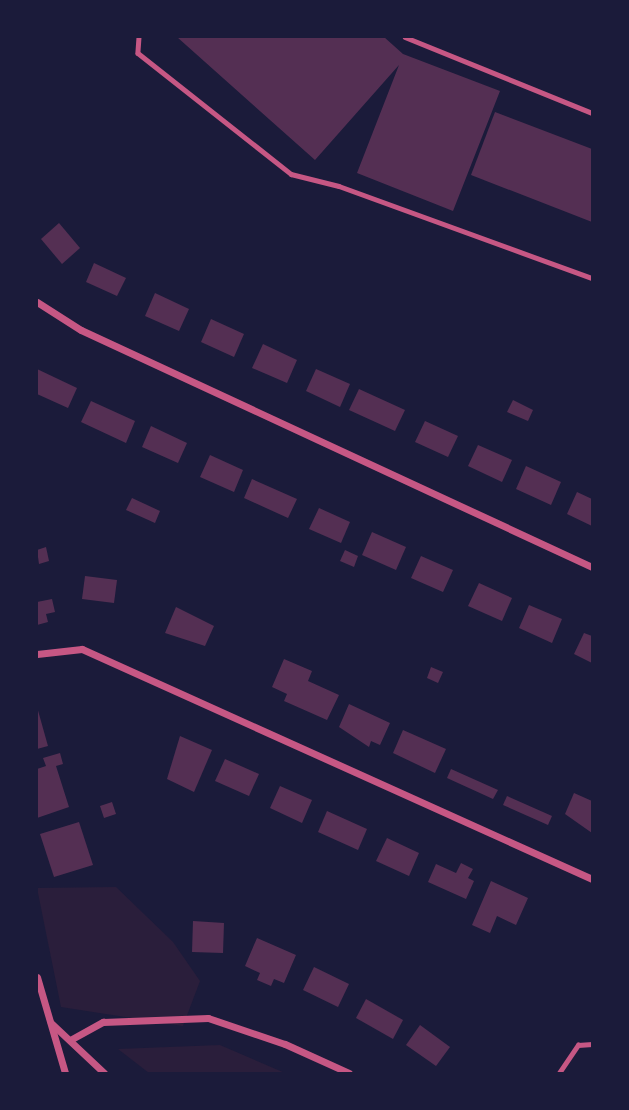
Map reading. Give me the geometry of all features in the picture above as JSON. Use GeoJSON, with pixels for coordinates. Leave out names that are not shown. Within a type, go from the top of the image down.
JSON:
{"type":"FeatureCollection","features":[{"type":"Feature","properties":{"kind":"street"},"geometry":{"type":"LineString","coordinates":[[37,302],[80,330],[592,567]]}},
{"type":"Feature","properties":{"kind":"street"},"geometry":{"type":"LineString","coordinates":[[37,654],[82,649],[592,879]]}},
{"type":"Feature","properties":{"kind":"street"},"geometry":{"type":"LineString","coordinates":[[37,977],[65,1073]]}},
{"type":"Feature","properties":{"kind":"street"},"geometry":{"type":"LineString","coordinates":[[69,1040],[81,1030],[103,1022],[208,1018],[285,1044],[349,1073]]}},
{"type":"Feature","properties":{"kind":"street"},"geometry":{"type":"LineString","coordinates":[[50,1023],[104,1073]]}},
{"type":"Feature","properties":{"kind":"lane"},"geometry":{"type":"LineString","coordinates":[[139,37],[138,54],[291,174],[339,186],[592,278]]}},
{"type":"Feature","properties":{"kind":"lane"},"geometry":{"type":"LineString","coordinates":[[405,37],[592,113]]}},
{"type":"Feature","properties":{"kind":"lane"},"geometry":{"type":"LineString","coordinates":[[559,1073],[578,1045],[592,1044]]}},
{"type":"Feature","properties":{"kind":"shaded area"},"geometry":{"type":"Polygon","coordinates":[[[116,887],[173,942],[200,981],[183,1026],[61,1007],[37,888],[116,887]]]}},
{"type":"Feature","properties":{"kind":"shaded area"},"geometry":{"type":"Polygon","coordinates":[[[220,1045],[285,1073],[149,1073],[118,1049],[220,1045]]]}},
{"type":"Feature","properties":{"kind":"building"},"geometry":{"type":"Polygon","coordinates":[[[177,37],[384,37],[403,54],[500,91],[453,211],[357,173],[399,65],[315,160],[177,37]]]}},
{"type":"Feature","properties":{"kind":"building"},"geometry":{"type":"Polygon","coordinates":[[[495,112],[592,149],[592,222],[471,175],[495,112]]]}},
{"type":"Feature","properties":{"kind":"building"},"geometry":{"type":"Polygon","coordinates":[[[59,223],[80,248],[62,264],[41,239],[59,223]]]}},
{"type":"Feature","properties":{"kind":"building"},"geometry":{"type":"Polygon","coordinates":[[[94,263],[126,278],[117,296],[86,282],[94,263]]]}},
{"type":"Feature","properties":{"kind":"building"},"geometry":{"type":"Polygon","coordinates":[[[155,293],[189,309],[179,331],[145,316],[155,293]]]}},
{"type":"Feature","properties":{"kind":"building"},"geometry":{"type":"Polygon","coordinates":[[[211,319],[244,334],[234,357],[201,342],[211,319]]]}},
{"type":"Feature","properties":{"kind":"building"},"geometry":{"type":"Polygon","coordinates":[[[263,344],[297,360],[287,383],[252,368],[263,344]]]}},
{"type":"Feature","properties":{"kind":"building"},"geometry":{"type":"Polygon","coordinates":[[[37,369],[77,388],[68,408],[37,394],[37,369]]]}},
{"type":"Feature","properties":{"kind":"building"},"geometry":{"type":"Polygon","coordinates":[[[316,369],[350,384],[340,407],[306,391],[316,369]]]}},
{"type":"Feature","properties":{"kind":"building"},"geometry":{"type":"Polygon","coordinates":[[[359,389],[405,410],[395,431],[349,410],[359,389]]]}},
{"type":"Feature","properties":{"kind":"building"},"geometry":{"type":"Polygon","coordinates":[[[513,400],[533,410],[528,421],[507,412],[513,400]]]}},
{"type":"Feature","properties":{"kind":"building"},"geometry":{"type":"Polygon","coordinates":[[[91,401],[135,421],[126,443],[81,422],[91,401]]]}},
{"type":"Feature","properties":{"kind":"building"},"geometry":{"type":"Polygon","coordinates":[[[425,421],[458,436],[448,457],[415,442],[425,421]]]}},
{"type":"Feature","properties":{"kind":"building"},"geometry":{"type":"Polygon","coordinates":[[[151,426],[187,443],[178,463],[142,447],[151,426]]]}},
{"type":"Feature","properties":{"kind":"building"},"geometry":{"type":"Polygon","coordinates":[[[478,445],[512,460],[502,482],[468,466],[478,445]]]}},
{"type":"Feature","properties":{"kind":"building"},"geometry":{"type":"Polygon","coordinates":[[[210,455],[243,470],[234,492],[200,477],[210,455]]]}},
{"type":"Feature","properties":{"kind":"building"},"geometry":{"type":"Polygon","coordinates":[[[526,466],[561,482],[551,505],[516,489],[526,466]]]}},
{"type":"Feature","properties":{"kind":"building"},"geometry":{"type":"Polygon","coordinates":[[[252,479],[297,499],[288,518],[244,498],[252,479]]]}},
{"type":"Feature","properties":{"kind":"building"},"geometry":{"type":"Polygon","coordinates":[[[577,492],[592,499],[592,526],[567,514],[577,492]]]}},
{"type":"Feature","properties":{"kind":"building"},"geometry":{"type":"Polygon","coordinates":[[[132,498],[160,511],[155,523],[126,510],[132,498]]]}},
{"type":"Feature","properties":{"kind":"building"},"geometry":{"type":"Polygon","coordinates":[[[319,508],[350,522],[341,543],[309,529],[319,508]]]}},
{"type":"Feature","properties":{"kind":"building"},"geometry":{"type":"Polygon","coordinates":[[[372,532],[406,547],[396,570],[362,555],[372,532]]]}},
{"type":"Feature","properties":{"kind":"building"},"geometry":{"type":"Polygon","coordinates":[[[46,547],[49,561],[39,564],[37,550],[46,547]]]}},
{"type":"Feature","properties":{"kind":"building"},"geometry":{"type":"Polygon","coordinates":[[[345,550],[358,556],[354,567],[340,561],[345,550]]]}},
{"type":"Feature","properties":{"kind":"building"},"geometry":{"type":"Polygon","coordinates":[[[421,556],[453,570],[443,592],[411,578],[421,556]]]}},
{"type":"Feature","properties":{"kind":"building"},"geometry":{"type":"Polygon","coordinates":[[[85,576],[117,580],[114,603],[82,599],[85,576]]]}},
{"type":"Feature","properties":{"kind":"building"},"geometry":{"type":"Polygon","coordinates":[[[479,583],[512,598],[502,621],[468,606],[479,583]]]}},
{"type":"Feature","properties":{"kind":"building"},"geometry":{"type":"Polygon","coordinates":[[[52,599],[55,612],[46,614],[48,622],[37,625],[37,602],[52,599]]]}},
{"type":"Feature","properties":{"kind":"building"},"geometry":{"type":"Polygon","coordinates":[[[529,605],[562,619],[552,643],[519,628],[529,605]]]}},
{"type":"Feature","properties":{"kind":"building"},"geometry":{"type":"Polygon","coordinates":[[[176,607],[214,626],[205,646],[165,633],[176,607]]]}},
{"type":"Feature","properties":{"kind":"building"},"geometry":{"type":"Polygon","coordinates":[[[584,633],[592,636],[592,663],[574,654],[584,633]]]}},
{"type":"Feature","properties":{"kind":"building"},"geometry":{"type":"Polygon","coordinates":[[[284,659],[312,671],[308,681],[339,695],[327,720],[284,701],[287,694],[272,687],[284,659]]]}},
{"type":"Feature","properties":{"kind":"building"},"geometry":{"type":"Polygon","coordinates":[[[431,667],[443,672],[438,683],[427,678],[431,667]]]}},
{"type":"Feature","properties":{"kind":"building"},"geometry":{"type":"Polygon","coordinates":[[[349,704],[390,723],[380,745],[371,741],[369,747],[339,727],[349,704]]]}},
{"type":"Feature","properties":{"kind":"building"},"geometry":{"type":"Polygon","coordinates":[[[37,707],[48,746],[37,749],[37,707]]]}},
{"type":"Feature","properties":{"kind":"building"},"geometry":{"type":"Polygon","coordinates":[[[403,730],[446,749],[435,773],[393,753],[403,730]]]}},
{"type":"Feature","properties":{"kind":"building"},"geometry":{"type":"Polygon","coordinates":[[[180,736],[212,750],[194,792],[167,779],[180,736]]]}},
{"type":"Feature","properties":{"kind":"building"},"geometry":{"type":"Polygon","coordinates":[[[60,753],[63,764],[56,766],[69,807],[37,818],[37,769],[46,766],[43,758],[60,753]]]}},
{"type":"Feature","properties":{"kind":"building"},"geometry":{"type":"Polygon","coordinates":[[[225,759],[259,774],[249,796],[215,781],[225,759]]]}},
{"type":"Feature","properties":{"kind":"building"},"geometry":{"type":"Polygon","coordinates":[[[451,769],[498,790],[493,799],[447,778],[451,769]]]}},
{"type":"Feature","properties":{"kind":"building"},"geometry":{"type":"Polygon","coordinates":[[[280,786],[312,800],[302,823],[270,808],[280,786]]]}},
{"type":"Feature","properties":{"kind":"building"},"geometry":{"type":"Polygon","coordinates":[[[574,793],[592,801],[592,833],[565,814],[574,793]]]}},
{"type":"Feature","properties":{"kind":"building"},"geometry":{"type":"Polygon","coordinates":[[[507,796],[552,816],[548,825],[503,805],[507,796]]]}},
{"type":"Feature","properties":{"kind":"building"},"geometry":{"type":"Polygon","coordinates":[[[112,802],[116,814],[104,818],[100,806],[112,802]]]}},
{"type":"Feature","properties":{"kind":"building"},"geometry":{"type":"Polygon","coordinates":[[[327,811],[367,829],[358,850],[318,832],[327,811]]]}},
{"type":"Feature","properties":{"kind":"building"},"geometry":{"type":"Polygon","coordinates":[[[79,822],[93,865],[54,877],[40,834],[79,822]]]}},
{"type":"Feature","properties":{"kind":"building"},"geometry":{"type":"Polygon","coordinates":[[[387,838],[419,853],[409,876],[376,861],[387,838]]]}},
{"type":"Feature","properties":{"kind":"building"},"geometry":{"type":"Polygon","coordinates":[[[461,863],[473,869],[468,878],[474,881],[466,899],[428,882],[436,864],[456,873],[461,863]]]}},
{"type":"Feature","properties":{"kind":"building"},"geometry":{"type":"Polygon","coordinates":[[[491,881],[528,898],[516,925],[497,916],[490,933],[472,925],[491,881]]]}},
{"type":"Feature","properties":{"kind":"building"},"geometry":{"type":"Polygon","coordinates":[[[193,921],[224,923],[223,953],[192,952],[193,921]]]}},
{"type":"Feature","properties":{"kind":"building"},"geometry":{"type":"Polygon","coordinates":[[[257,938],[296,955],[284,983],[274,979],[271,986],[257,980],[260,973],[245,966],[257,938]]]}},
{"type":"Feature","properties":{"kind":"building"},"geometry":{"type":"Polygon","coordinates":[[[314,967],[349,984],[338,1007],[303,990],[314,967]]]}},
{"type":"Feature","properties":{"kind":"building"},"geometry":{"type":"Polygon","coordinates":[[[366,999],[403,1020],[393,1039],[356,1018],[366,999]]]}},
{"type":"Feature","properties":{"kind":"building"},"geometry":{"type":"Polygon","coordinates":[[[420,1025],[450,1047],[436,1066],[406,1045],[420,1025]]]}}]}
